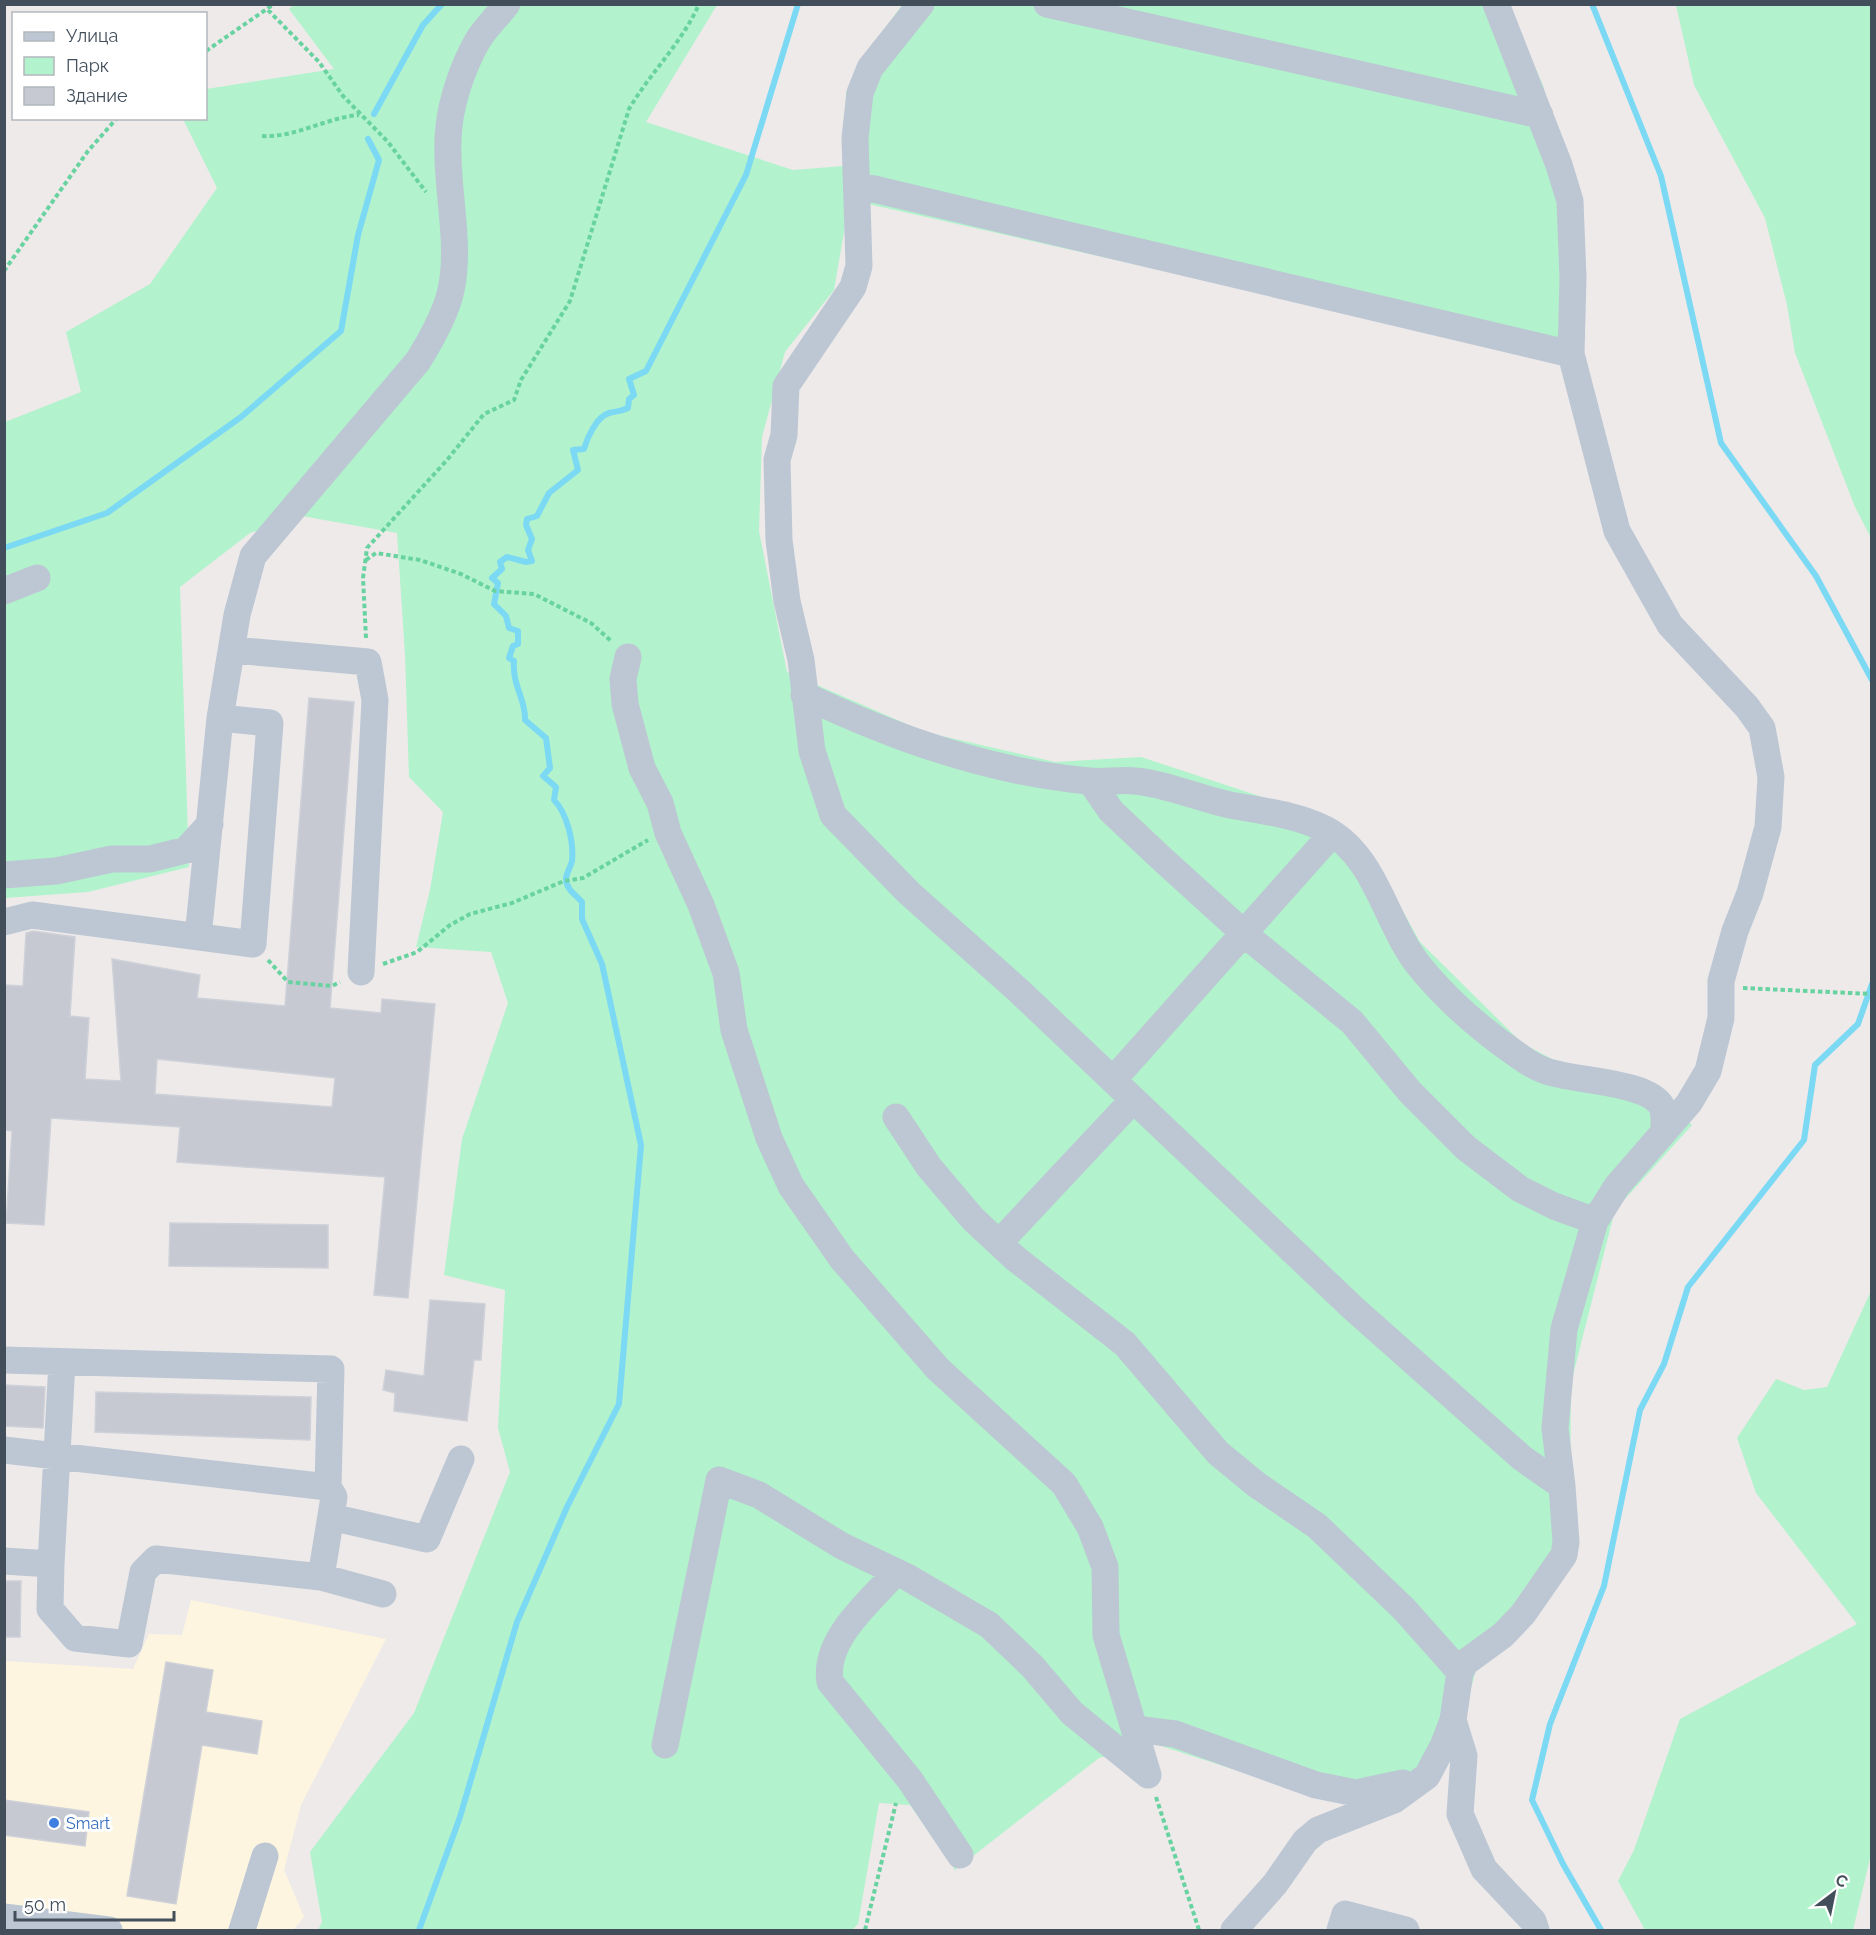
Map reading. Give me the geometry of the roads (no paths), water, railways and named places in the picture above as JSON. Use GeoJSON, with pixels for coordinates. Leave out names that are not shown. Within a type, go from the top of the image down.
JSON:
{"type":"FeatureCollection","features":[{"type":"Feature","properties":{"kind":"lane"},"geometry":{"type":"LineString","coordinates":[[198,937],[220,718],[237,615],[253,556],[418,361],[430,341],[451,290],[452,226],[447,161],[449,123],[458,87],[478,40],[507,4]]}},
{"type":"Feature","properties":{"kind":"lane"},"geometry":{"type":"LineString","coordinates":[[921,4],[870,68],[860,93],[855,138],[861,248],[853,287],[786,386],[784,435],[777,460],[779,540],[787,601],[801,660],[812,751],[834,816],[909,892],[1019,991],[1354,1309],[1522,1458],[1562,1486]]}},
{"type":"Feature","properties":{"kind":"lane"},"geometry":{"type":"LineString","coordinates":[[1047,4],[1540,115]]}},
{"type":"Feature","properties":{"kind":"lane"},"geometry":{"type":"LineString","coordinates":[[1234,1930],[1275,1884],[1305,1841],[1318,1830],[1394,1800],[1427,1776],[1444,1744],[1453,1719],[1460,1672],[1466,1662],[1503,1635],[1523,1614],[1564,1555],[1566,1533],[1555,1428],[1564,1329],[1595,1221],[1617,1186],[1689,1103],[1707,1071],[1720,1018],[1721,981],[1768,827],[1771,777],[1762,728],[1747,707],[1670,624],[1617,531],[1571,354],[1573,278],[1570,201],[1540,115],[1496,4]]}},
{"type":"Feature","properties":{"kind":"lane"},"geometry":{"type":"LineString","coordinates":[[857,185],[1571,354]]}},
{"type":"Feature","properties":{"kind":"lane"},"geometry":{"type":"LineString","coordinates":[[4,591],[37,578]]}},
{"type":"Feature","properties":{"kind":"lane"},"geometry":{"type":"LineString","coordinates":[[233,650],[368,662],[375,700],[361,972]]}},
{"type":"Feature","properties":{"kind":"lane"},"geometry":{"type":"LineString","coordinates":[[628,657],[623,678],[625,704],[642,768],[660,803],[668,833],[701,905],[726,973],[734,1030],[770,1138],[790,1186],[842,1259],[938,1369],[1064,1484],[1090,1527],[1105,1567],[1107,1635],[1148,1775],[1072,1713],[1032,1666],[989,1625],[896,1572],[842,1546],[759,1495],[719,1480],[665,1745]]}},
{"type":"Feature","properties":{"kind":"lane"},"geometry":{"type":"LineString","coordinates":[[804,695],[857,721],[922,744],[997,765],[1091,782],[1133,780],[1158,784],[1194,796],[1306,822],[1332,834],[1346,844],[1364,866],[1400,937],[1419,966],[1456,1003],[1521,1058],[1547,1071],[1636,1090],[1652,1096],[1661,1106],[1664,1132]]}},
{"type":"Feature","properties":{"kind":"lane"},"geometry":{"type":"LineString","coordinates":[[4,922],[32,915],[253,944],[270,723],[220,718]]}},
{"type":"Feature","properties":{"kind":"lane"},"geometry":{"type":"LineString","coordinates":[[1091,782],[1111,811],[1130,830],[1246,933],[1352,1022],[1410,1092],[1466,1148],[1520,1189],[1554,1206],[1595,1221]]}},
{"type":"Feature","properties":{"kind":"lane"},"geometry":{"type":"LineString","coordinates":[[4,875],[56,871],[112,859],[150,859],[186,850],[210,824]]}},
{"type":"Feature","properties":{"kind":"lane"},"geometry":{"type":"LineString","coordinates":[[1113,1080],[1332,834]]}},
{"type":"Feature","properties":{"kind":"lane"},"geometry":{"type":"LineString","coordinates":[[999,1244],[1133,1100]]}},
{"type":"Feature","properties":{"kind":"lane"},"geometry":{"type":"LineString","coordinates":[[896,1117],[928,1167],[973,1220],[999,1244],[1125,1344],[1218,1453],[1257,1485],[1317,1526],[1404,1610],[1460,1672]]}},
{"type":"Feature","properties":{"kind":"lane"},"geometry":{"type":"LineString","coordinates":[[4,1360],[331,1369],[328,1487],[334,1497],[321,1577]]}},
{"type":"Feature","properties":{"kind":"lane"},"geometry":{"type":"LineString","coordinates":[[62,1362],[50,1609],[75,1638],[129,1644],[143,1572],[156,1558],[321,1577],[383,1594]]}},
{"type":"Feature","properties":{"kind":"lane"},"geometry":{"type":"LineString","coordinates":[[4,1450],[328,1487]]}},
{"type":"Feature","properties":{"kind":"lane"},"geometry":{"type":"LineString","coordinates":[[331,1516],[427,1539],[461,1459]]}},
{"type":"Feature","properties":{"kind":"lane"},"geometry":{"type":"LineString","coordinates":[[4,1561],[51,1564]]}},
{"type":"Feature","properties":{"kind":"lane"},"geometry":{"type":"LineString","coordinates":[[896,1572],[840,1636],[828,1670],[830,1682],[910,1780],[960,1855]]}},
{"type":"Feature","properties":{"kind":"lane"},"geometry":{"type":"LineString","coordinates":[[1453,1719],[1464,1756],[1460,1814],[1484,1869],[1533,1921],[1536,1930]]}},
{"type":"Feature","properties":{"kind":"lane"},"geometry":{"type":"LineString","coordinates":[[1135,1729],[1175,1734],[1316,1785],[1356,1793],[1427,1776]]}},
{"type":"Feature","properties":{"kind":"lane"},"geometry":{"type":"LineString","coordinates":[[242,1930],[266,1856]]}},
{"type":"Feature","properties":{"kind":"lane"},"geometry":{"type":"LineString","coordinates":[[1340,1930],[1345,1914],[1406,1930]]}},
{"type":"Feature","properties":{"kind":"lane"},"geometry":{"type":"LineString","coordinates":[[4,1917],[101,1930]]}},
{"type":"Feature","properties":{"kind":"waterway"},"geometry":{"type":"LineString","coordinates":[[374,114],[423,25],[442,4]]}},
{"type":"Feature","properties":{"kind":"waterway"},"geometry":{"type":"LineString","coordinates":[[419,1930],[460,1817],[517,1622],[567,1507],[619,1404],[641,1145],[602,964],[582,919],[582,902],[566,883],[572,861],[572,845],[563,812],[554,800],[556,787],[543,776],[550,768],[546,738],[525,720],[525,712],[515,678],[514,661],[509,658],[513,646],[518,644],[518,631],[509,628],[506,616],[494,604],[498,583],[492,578],[502,569],[500,562],[507,557],[526,562],[532,561],[528,550],[532,539],[526,525],[527,519],[537,516],[549,493],[578,470],[573,450],[584,449],[600,418],[628,408],[629,399],[634,395],[629,379],[646,371],[746,175],[798,4]]}},
{"type":"Feature","properties":{"kind":"waterway"},"geometry":{"type":"LineString","coordinates":[[1592,4],[1661,176],[1721,443],[1816,576],[1872,680]]}},
{"type":"Feature","properties":{"kind":"waterway"},"geometry":{"type":"LineString","coordinates":[[4,548],[107,513],[241,417],[341,331],[358,235],[379,160],[368,139]]}},
{"type":"Feature","properties":{"kind":"waterway"},"geometry":{"type":"LineString","coordinates":[[1601,1930],[1563,1864],[1532,1800],[1550,1724],[1604,1586],[1640,1410],[1664,1364],[1688,1287],[1804,1140],[1815,1065],[1858,1024],[1872,984]]}},
{"type":"Feature","properties":{"kind":"place","name":"Smart"},"geometry":{"type":"Point","coordinates":[54,1823]}}]}
